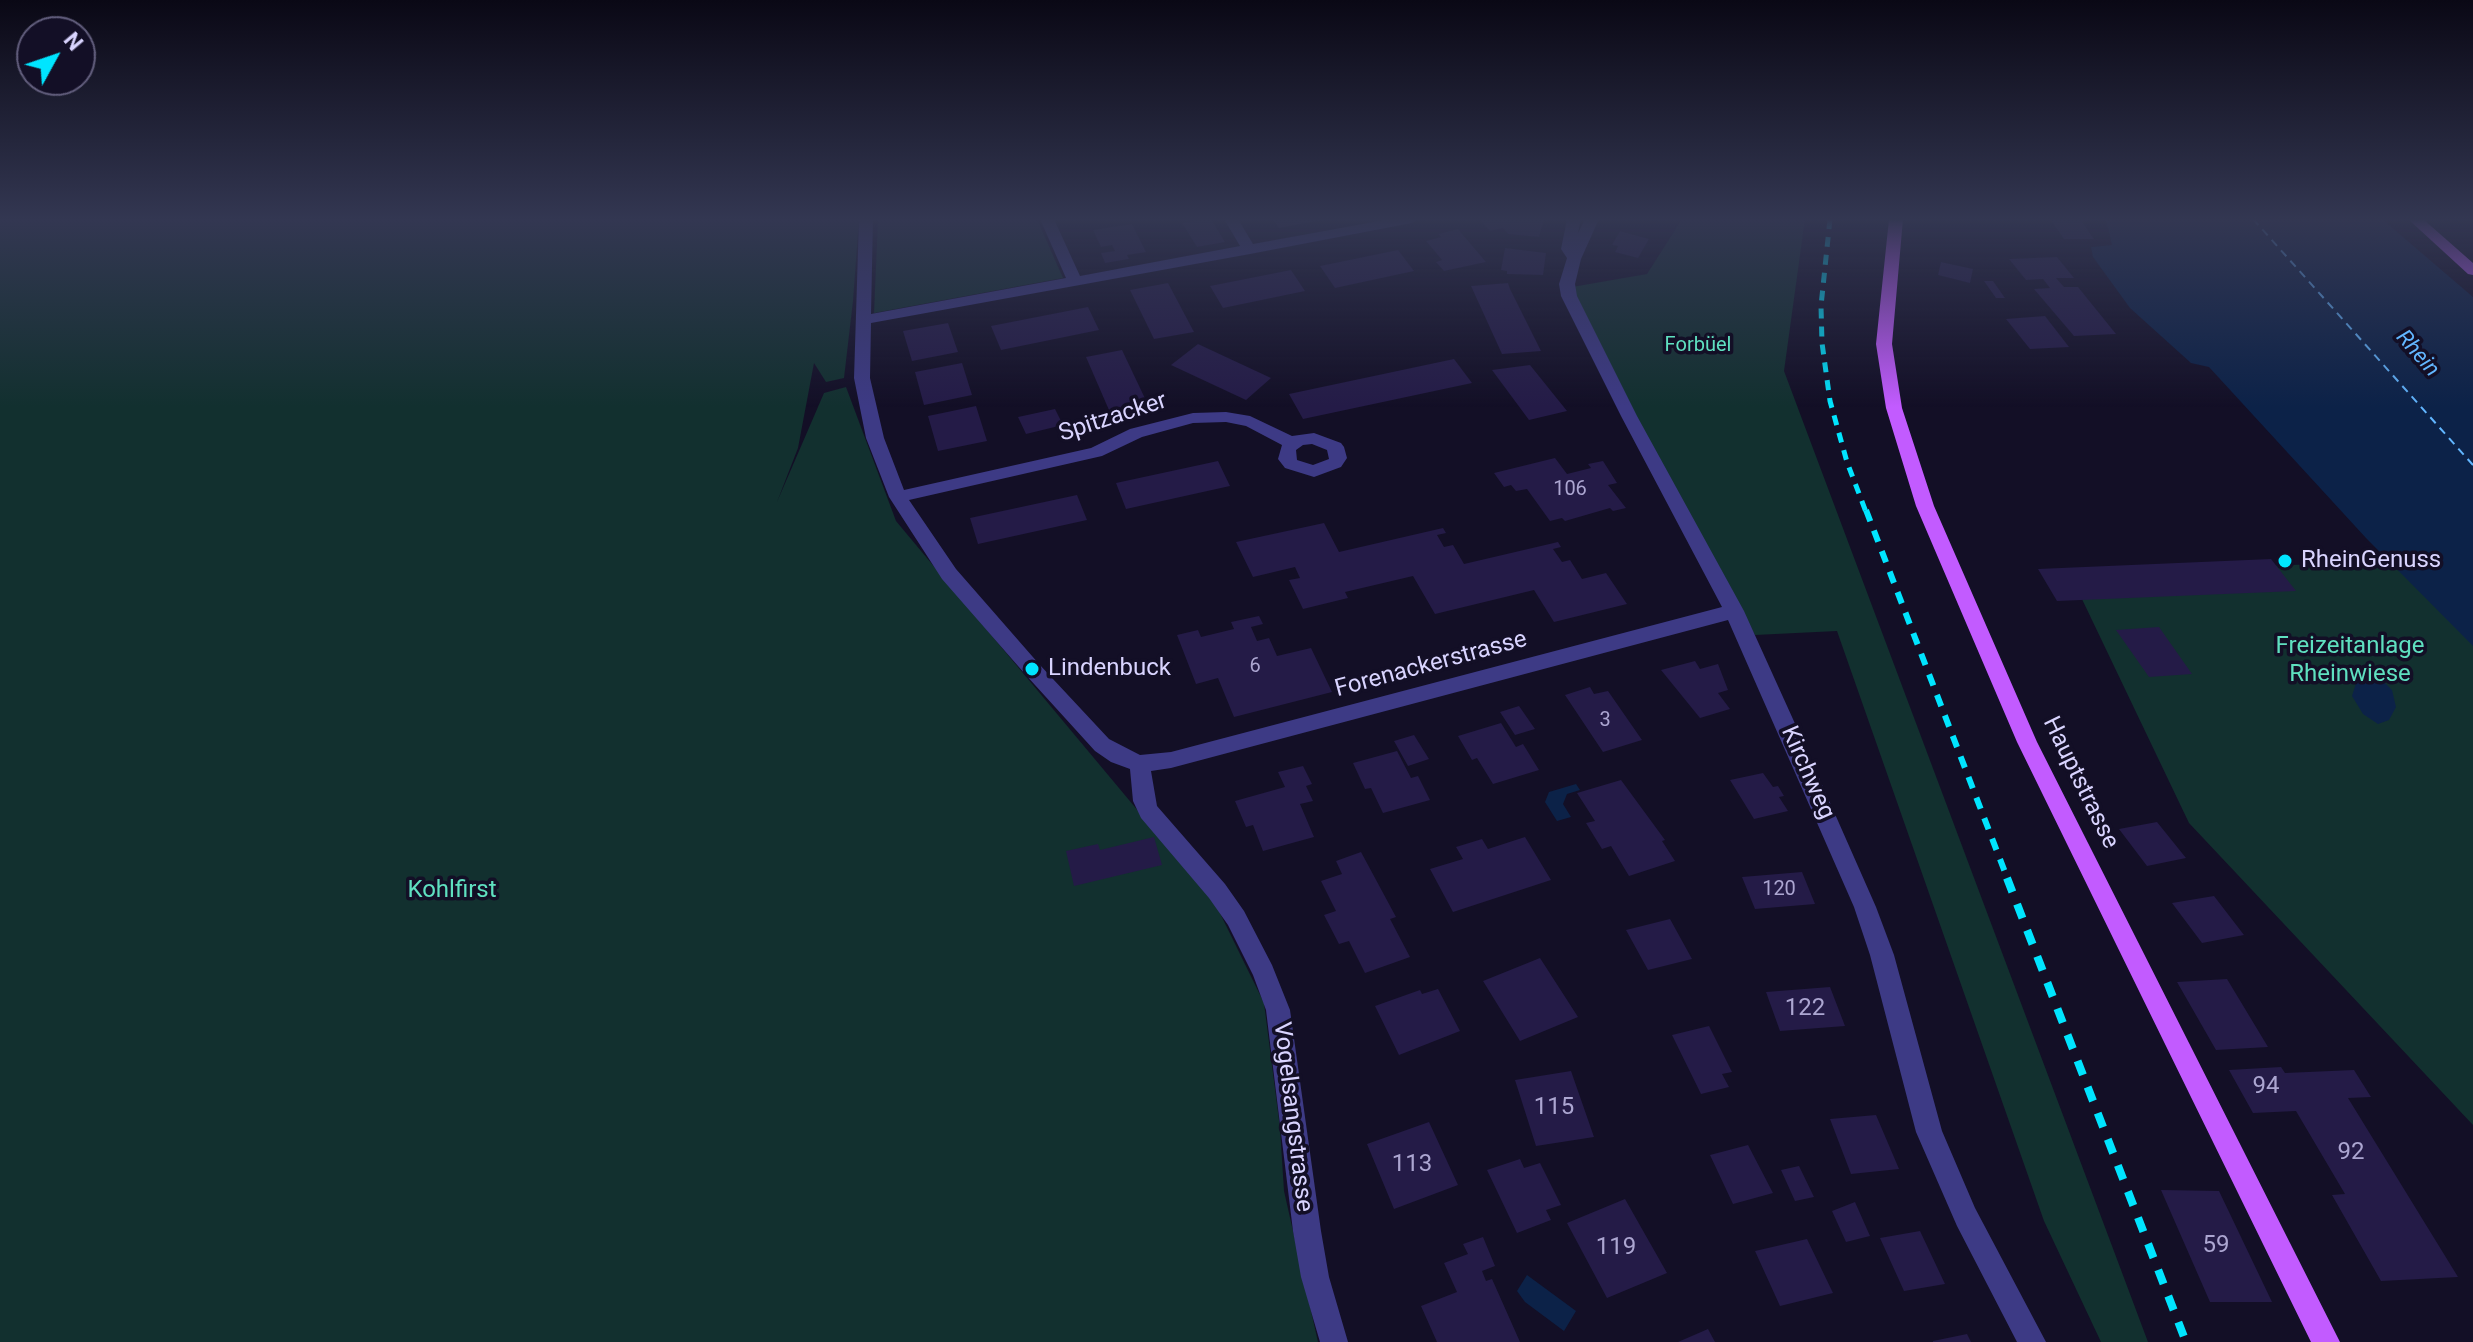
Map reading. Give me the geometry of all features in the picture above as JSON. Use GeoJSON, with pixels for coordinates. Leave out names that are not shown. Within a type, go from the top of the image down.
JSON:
{"type":"FeatureCollection","features":[{"type":"Feature","properties":{"kind":"main road","name":"Hauptstrasse"},"geometry":{"type":"LineString","coordinates":[[1890,282],[1884,344],[1894,408],[1925,506],[2027,742],[2326,1342]]}},
{"type":"Feature","properties":{"kind":"street"},"geometry":{"type":"LineString","coordinates":[[864,282],[862,378],[875,438],[898,497],[949,574],[1022,657],[1102,745],[1118,756],[1140,764]]}},
{"type":"Feature","properties":{"kind":"street"},"geometry":{"type":"LineString","coordinates":[[863,320],[1072,282]]}},
{"type":"Feature","properties":{"kind":"street","name":"Kirchweg"},"geometry":{"type":"LineString","coordinates":[[1568,282],[1577,314],[1734,611],[1865,907],[1882,955],[1929,1132],[1966,1217],[2032,1342]]}},
{"type":"Feature","properties":{"kind":"street","name":"Spitzacker"},"geometry":{"type":"LineString","coordinates":[[898,497],[1096,452],[1136,433],[1193,418],[1226,417],[1250,421],[1292,443]]}},
{"type":"Feature","properties":{"kind":"street","name":"Forenackerstrasse"},"geometry":{"type":"LineString","coordinates":[[1140,764],[1171,760],[1734,611]]}},
{"type":"Feature","properties":{"kind":"street","name":"Vogelsangstrasse"},"geometry":{"type":"LineString","coordinates":[[1140,764],[1144,801],[1149,812],[1236,918],[1264,973],[1278,1010],[1307,1231],[1315,1277],[1334,1342]]}},
{"type":"Feature","properties":{"kind":"green space","name":"Kohlfirst"},"geometry":{"type":"Polygon","coordinates":[[[0,282],[854,282],[844,378],[826,382],[814,363],[798,448],[777,502],[824,393],[846,387],[896,521],[1215,903],[1264,1003],[1280,1128],[1284,1191],[1318,1342],[0,1342],[0,282]]]}},
{"type":"Feature","properties":{"kind":"green space"},"geometry":{"type":"Polygon","coordinates":[[[875,282],[1043,282],[874,313],[875,282]]]}},
{"type":"Feature","properties":{"kind":"green space","name":"Forbüel"},"geometry":{"type":"Polygon","coordinates":[[[1603,282],[1796,282],[1784,371],[2148,1342],[2101,1342],[2044,1221],[1837,631],[1755,635],[1580,313],[1572,287],[1603,282]]]}},
{"type":"Feature","properties":{"kind":"green space","name":"Freizeitanlage Rheinwiese"},"geometry":{"type":"Polygon","coordinates":[[[2391,561],[2473,645],[2473,1125],[2189,823],[2070,574],[2391,561]]]}},
{"type":"Feature","properties":{"kind":"water","name":"Rhein"},"geometry":{"type":"Polygon","coordinates":[[[2111,282],[2455,282],[2473,297],[2473,646],[2366,538],[2209,367],[2191,363],[2130,308],[2111,282]]]}},
{"type":"Feature","properties":{"kind":"water"},"geometry":{"type":"Polygon","coordinates":[[[2378,676],[2392,690],[2396,707],[2389,720],[2378,724],[2363,714],[2352,696],[2358,677],[2378,676]]]}},
{"type":"Feature","properties":{"kind":"water"},"geometry":{"type":"Polygon","coordinates":[[[1576,784],[1580,790],[1567,794],[1563,804],[1571,817],[1557,821],[1545,802],[1549,792],[1576,784]]]}},
{"type":"Feature","properties":{"kind":"water"},"geometry":{"type":"Polygon","coordinates":[[[1527,1275],[1576,1311],[1564,1331],[1525,1302],[1517,1291],[1527,1275]]]}},
{"type":"Feature","properties":{"kind":"building"},"geometry":{"type":"Polygon","coordinates":[[[1232,282],[1299,282],[1305,291],[1223,308],[1210,286],[1232,282]]]}},
{"type":"Feature","properties":{"kind":"building"},"geometry":{"type":"Polygon","coordinates":[[[1331,282],[1365,282],[1335,288],[1331,282]]]}},
{"type":"Feature","properties":{"kind":"building"},"geometry":{"type":"Polygon","coordinates":[[[1984,282],[1993,282],[2005,298],[1996,298],[1984,282]]]}},
{"type":"Feature","properties":{"kind":"building"},"geometry":{"type":"Polygon","coordinates":[[[2045,282],[2078,287],[2116,334],[2074,336],[2034,289],[2050,288],[2045,282]]]}},
{"type":"Feature","properties":{"kind":"building"},"geometry":{"type":"Polygon","coordinates":[[[1168,283],[1194,332],[1154,339],[1130,290],[1168,283]]]}},
{"type":"Feature","properties":{"kind":"building"},"geometry":{"type":"Polygon","coordinates":[[[1508,283],[1541,351],[1502,354],[1471,286],[1508,283]]]}},
{"type":"Feature","properties":{"kind":"building"},"geometry":{"type":"Polygon","coordinates":[[[1088,307],[1099,330],[1001,350],[991,326],[1088,307]]]}},
{"type":"Feature","properties":{"kind":"building"},"geometry":{"type":"Polygon","coordinates":[[[2045,316],[2069,347],[2030,349],[2006,319],[2045,316]]]}},
{"type":"Feature","properties":{"kind":"building"},"geometry":{"type":"Polygon","coordinates":[[[948,323],[958,352],[912,361],[903,331],[948,323]]]}},
{"type":"Feature","properties":{"kind":"building"},"geometry":{"type":"Polygon","coordinates":[[[1198,344],[1271,378],[1246,400],[1171,365],[1198,344]]]}},
{"type":"Feature","properties":{"kind":"building"},"geometry":{"type":"Polygon","coordinates":[[[1122,350],[1150,409],[1112,417],[1086,357],[1122,350]]]}},
{"type":"Feature","properties":{"kind":"building"},"geometry":{"type":"Polygon","coordinates":[[[1454,359],[1472,383],[1303,419],[1289,394],[1454,359]]]}},
{"type":"Feature","properties":{"kind":"building"},"geometry":{"type":"Polygon","coordinates":[[[962,363],[972,395],[924,405],[915,372],[962,363]]]}},
{"type":"Feature","properties":{"kind":"building"},"geometry":{"type":"Polygon","coordinates":[[[1530,365],[1567,411],[1529,420],[1492,370],[1530,365]]]}},
{"type":"Feature","properties":{"kind":"building"},"geometry":{"type":"Polygon","coordinates":[[[976,406],[987,441],[938,451],[928,416],[976,406]]]}},
{"type":"Feature","properties":{"kind":"building"},"geometry":{"type":"Polygon","coordinates":[[[1055,409],[1063,425],[1026,434],[1018,417],[1055,409]]]}},
{"type":"Feature","properties":{"kind":"building"},"geometry":{"type":"Polygon","coordinates":[[[1555,458],[1567,474],[1591,468],[1588,464],[1603,461],[1617,483],[1608,485],[1626,508],[1613,511],[1610,508],[1565,521],[1562,518],[1550,521],[1527,489],[1516,491],[1511,485],[1504,487],[1494,473],[1555,458]]]}},
{"type":"Feature","properties":{"kind":"building"},"geometry":{"type":"Polygon","coordinates":[[[1218,461],[1230,486],[1126,509],[1116,483],[1218,461]]]}},
{"type":"Feature","properties":{"kind":"building"},"geometry":{"type":"Polygon","coordinates":[[[1077,495],[1087,520],[978,544],[970,518],[1077,495]]]}},
{"type":"Feature","properties":{"kind":"building"},"geometry":{"type":"Polygon","coordinates":[[[1324,523],[1339,552],[1443,528],[1446,533],[1437,535],[1444,547],[1453,545],[1464,564],[1558,542],[1561,547],[1553,549],[1562,562],[1570,560],[1582,579],[1606,573],[1627,604],[1554,622],[1534,590],[1435,614],[1413,576],[1345,592],[1348,598],[1303,609],[1289,580],[1300,578],[1295,567],[1253,577],[1236,542],[1324,523]]]}},
{"type":"Feature","properties":{"kind":"building"},"geometry":{"type":"Polygon","coordinates":[[[2271,559],[2296,591],[2057,601],[2038,569],[2271,559]]]}},
{"type":"Feature","properties":{"kind":"building"},"geometry":{"type":"Polygon","coordinates":[[[1259,616],[1263,624],[1251,627],[1257,641],[1269,638],[1277,656],[1311,648],[1332,692],[1234,717],[1218,678],[1196,684],[1177,635],[1198,630],[1201,637],[1234,629],[1231,622],[1259,616]]]}},
{"type":"Feature","properties":{"kind":"building"},"geometry":{"type":"Polygon","coordinates":[[[2159,627],[2192,674],[2149,677],[2116,630],[2159,627]]]}},
{"type":"Feature","properties":{"kind":"building"},"geometry":{"type":"Polygon","coordinates":[[[1695,661],[1700,669],[1718,664],[1728,690],[1718,693],[1730,709],[1700,718],[1661,670],[1695,661]]]}},
{"type":"Feature","properties":{"kind":"building"},"geometry":{"type":"Polygon","coordinates":[[[1590,687],[1594,694],[1608,691],[1642,740],[1603,752],[1565,695],[1590,687]]]}},
{"type":"Feature","properties":{"kind":"building"},"geometry":{"type":"Polygon","coordinates":[[[1519,706],[1535,729],[1515,735],[1500,712],[1519,706]]]}},
{"type":"Feature","properties":{"kind":"building"},"geometry":{"type":"Polygon","coordinates":[[[1501,723],[1516,747],[1523,744],[1539,770],[1493,784],[1477,758],[1472,760],[1458,736],[1501,723]]]}},
{"type":"Feature","properties":{"kind":"building"},"geometry":{"type":"Polygon","coordinates":[[[1414,735],[1429,759],[1408,766],[1394,741],[1414,735]]]}},
{"type":"Feature","properties":{"kind":"building"},"geometry":{"type":"Polygon","coordinates":[[[1397,751],[1411,778],[1418,776],[1430,800],[1383,813],[1371,788],[1365,789],[1353,763],[1397,751]]]}},
{"type":"Feature","properties":{"kind":"building"},"geometry":{"type":"Polygon","coordinates":[[[1303,766],[1312,784],[1306,786],[1313,801],[1300,804],[1314,837],[1263,851],[1253,825],[1246,827],[1235,801],[1285,787],[1278,772],[1303,766]]]}},
{"type":"Feature","properties":{"kind":"building"},"geometry":{"type":"Polygon","coordinates":[[[1763,773],[1773,787],[1778,786],[1784,796],[1779,797],[1788,811],[1754,819],[1730,780],[1763,773]]]}},
{"type":"Feature","properties":{"kind":"building"},"geometry":{"type":"Polygon","coordinates":[[[1621,780],[1665,840],[1662,841],[1675,861],[1629,876],[1611,846],[1602,849],[1586,823],[1595,821],[1577,793],[1621,780]]]}},
{"type":"Feature","properties":{"kind":"building"},"geometry":{"type":"Polygon","coordinates":[[[2157,822],[2186,858],[2147,866],[2119,829],[2157,822]]]}},
{"type":"Feature","properties":{"kind":"building"},"geometry":{"type":"Polygon","coordinates":[[[1154,837],[1162,865],[1074,886],[1066,851],[1098,844],[1100,850],[1154,837]]]}},
{"type":"Feature","properties":{"kind":"building"},"geometry":{"type":"Polygon","coordinates":[[[1525,837],[1551,880],[1453,912],[1430,869],[1463,859],[1456,847],[1482,839],[1488,849],[1525,837]]]}},
{"type":"Feature","properties":{"kind":"building"},"geometry":{"type":"Polygon","coordinates":[[[1361,852],[1396,917],[1390,919],[1410,957],[1365,973],[1349,941],[1339,944],[1324,915],[1336,911],[1321,881],[1342,874],[1336,861],[1361,852]]]}},
{"type":"Feature","properties":{"kind":"building"},"geometry":{"type":"Polygon","coordinates":[[[1802,872],[1815,904],[1755,909],[1742,877],[1802,872]]]}},
{"type":"Feature","properties":{"kind":"building"},"geometry":{"type":"Polygon","coordinates":[[[2214,896],[2244,935],[2202,943],[2172,903],[2214,896]]]}},
{"type":"Feature","properties":{"kind":"building"},"geometry":{"type":"Polygon","coordinates":[[[1670,919],[1692,959],[1648,970],[1626,930],[1670,919]]]}},
{"type":"Feature","properties":{"kind":"building"},"geometry":{"type":"Polygon","coordinates":[[[1540,958],[1578,1017],[1520,1041],[1483,981],[1540,958]]]}},
{"type":"Feature","properties":{"kind":"building"},"geometry":{"type":"Polygon","coordinates":[[[2227,979],[2268,1047],[2216,1050],[2177,982],[2227,979]]]}},
{"type":"Feature","properties":{"kind":"building"},"geometry":{"type":"Polygon","coordinates":[[[1830,987],[1845,1026],[1780,1031],[1766,992],[1830,987]]]}},
{"type":"Feature","properties":{"kind":"building"},"geometry":{"type":"Polygon","coordinates":[[[1438,989],[1460,1031],[1399,1055],[1375,1006],[1420,990],[1422,994],[1438,989]]]}},
{"type":"Feature","properties":{"kind":"building"},"geometry":{"type":"Polygon","coordinates":[[[1709,1026],[1732,1072],[1722,1074],[1729,1087],[1701,1094],[1672,1035],[1709,1026]]]}},
{"type":"Feature","properties":{"kind":"building"},"geometry":{"type":"Polygon","coordinates":[[[2281,1067],[2285,1073],[2354,1070],[2371,1097],[2348,1098],[2458,1277],[2381,1281],[2332,1195],[2345,1194],[2296,1111],[2253,1113],[2229,1070],[2281,1067]]]}},
{"type":"Feature","properties":{"kind":"building"},"geometry":{"type":"Polygon","coordinates":[[[1571,1071],[1594,1137],[1536,1146],[1515,1080],[1571,1071]]]}},
{"type":"Feature","properties":{"kind":"building"},"geometry":{"type":"Polygon","coordinates":[[[1876,1115],[1899,1169],[1851,1174],[1830,1119],[1876,1115]]]}},
{"type":"Feature","properties":{"kind":"building"},"geometry":{"type":"Polygon","coordinates":[[[1429,1122],[1458,1185],[1394,1209],[1367,1144],[1429,1122]]]}},
{"type":"Feature","properties":{"kind":"building"},"geometry":{"type":"Polygon","coordinates":[[[1748,1145],[1773,1193],[1733,1204],[1710,1155],[1748,1145]]]}},
{"type":"Feature","properties":{"kind":"building"},"geometry":{"type":"Polygon","coordinates":[[[1520,1159],[1524,1168],[1540,1163],[1561,1205],[1546,1210],[1551,1220],[1517,1233],[1487,1170],[1520,1159]]]}},
{"type":"Feature","properties":{"kind":"building"},"geometry":{"type":"Polygon","coordinates":[[[1799,1166],[1814,1197],[1795,1201],[1781,1170],[1799,1166]]]}},
{"type":"Feature","properties":{"kind":"building"},"geometry":{"type":"Polygon","coordinates":[[[2161,1190],[2219,1191],[2272,1302],[2210,1302],[2161,1190]]]}},
{"type":"Feature","properties":{"kind":"building"},"geometry":{"type":"Polygon","coordinates":[[[1625,1199],[1667,1273],[1607,1298],[1567,1223],[1625,1199]]]}},
{"type":"Feature","properties":{"kind":"building"},"geometry":{"type":"Polygon","coordinates":[[[1855,1202],[1870,1236],[1846,1242],[1832,1211],[1855,1202]]]}},
{"type":"Feature","properties":{"kind":"building"},"geometry":{"type":"Polygon","coordinates":[[[1920,1231],[1945,1284],[1904,1291],[1880,1238],[1920,1231]]]}},
{"type":"Feature","properties":{"kind":"building"},"geometry":{"type":"Polygon","coordinates":[[[1483,1237],[1495,1266],[1482,1271],[1486,1281],[1492,1279],[1520,1342],[1437,1342],[1421,1306],[1457,1292],[1444,1263],[1468,1254],[1463,1244],[1483,1237]]]}},
{"type":"Feature","properties":{"kind":"building"},"geometry":{"type":"Polygon","coordinates":[[[1807,1239],[1833,1293],[1780,1306],[1755,1251],[1807,1239]]]}},
{"type":"Feature","properties":{"kind":"building"},"geometry":{"type":"Polygon","coordinates":[[[1708,1329],[1715,1342],[1678,1342],[1708,1329]]]}},
{"type":"Feature","properties":{"kind":"building"},"geometry":{"type":"Polygon","coordinates":[[[1967,1334],[1971,1342],[1933,1342],[1933,1341],[1967,1334]]]}},
{"type":"Feature","properties":{"kind":"ferry route"},"geometry":{"type":"LineString","coordinates":[[2309,282],[2473,465]]}},
{"type":"Feature","properties":{"kind":"railway"},"geometry":{"type":"LineString","coordinates":[[1824,282],[1822,343],[1830,401],[1847,462],[1866,512]]}},
{"type":"Feature","properties":{"kind":"railway"},"geometry":{"type":"LineString","coordinates":[[1866,510],[2008,880]]}},
{"type":"Feature","properties":{"kind":"railway"},"geometry":{"type":"LineString","coordinates":[[2007,878],[2186,1342]]}},
{"type":"Feature","properties":{"kind":"place","name":"RheinGenuss"},"geometry":{"type":"Point","coordinates":[2285,561]}},
{"type":"Feature","properties":{"kind":"place","name":"Lindenbuck"},"geometry":{"type":"Point","coordinates":[1032,669]}}]}
